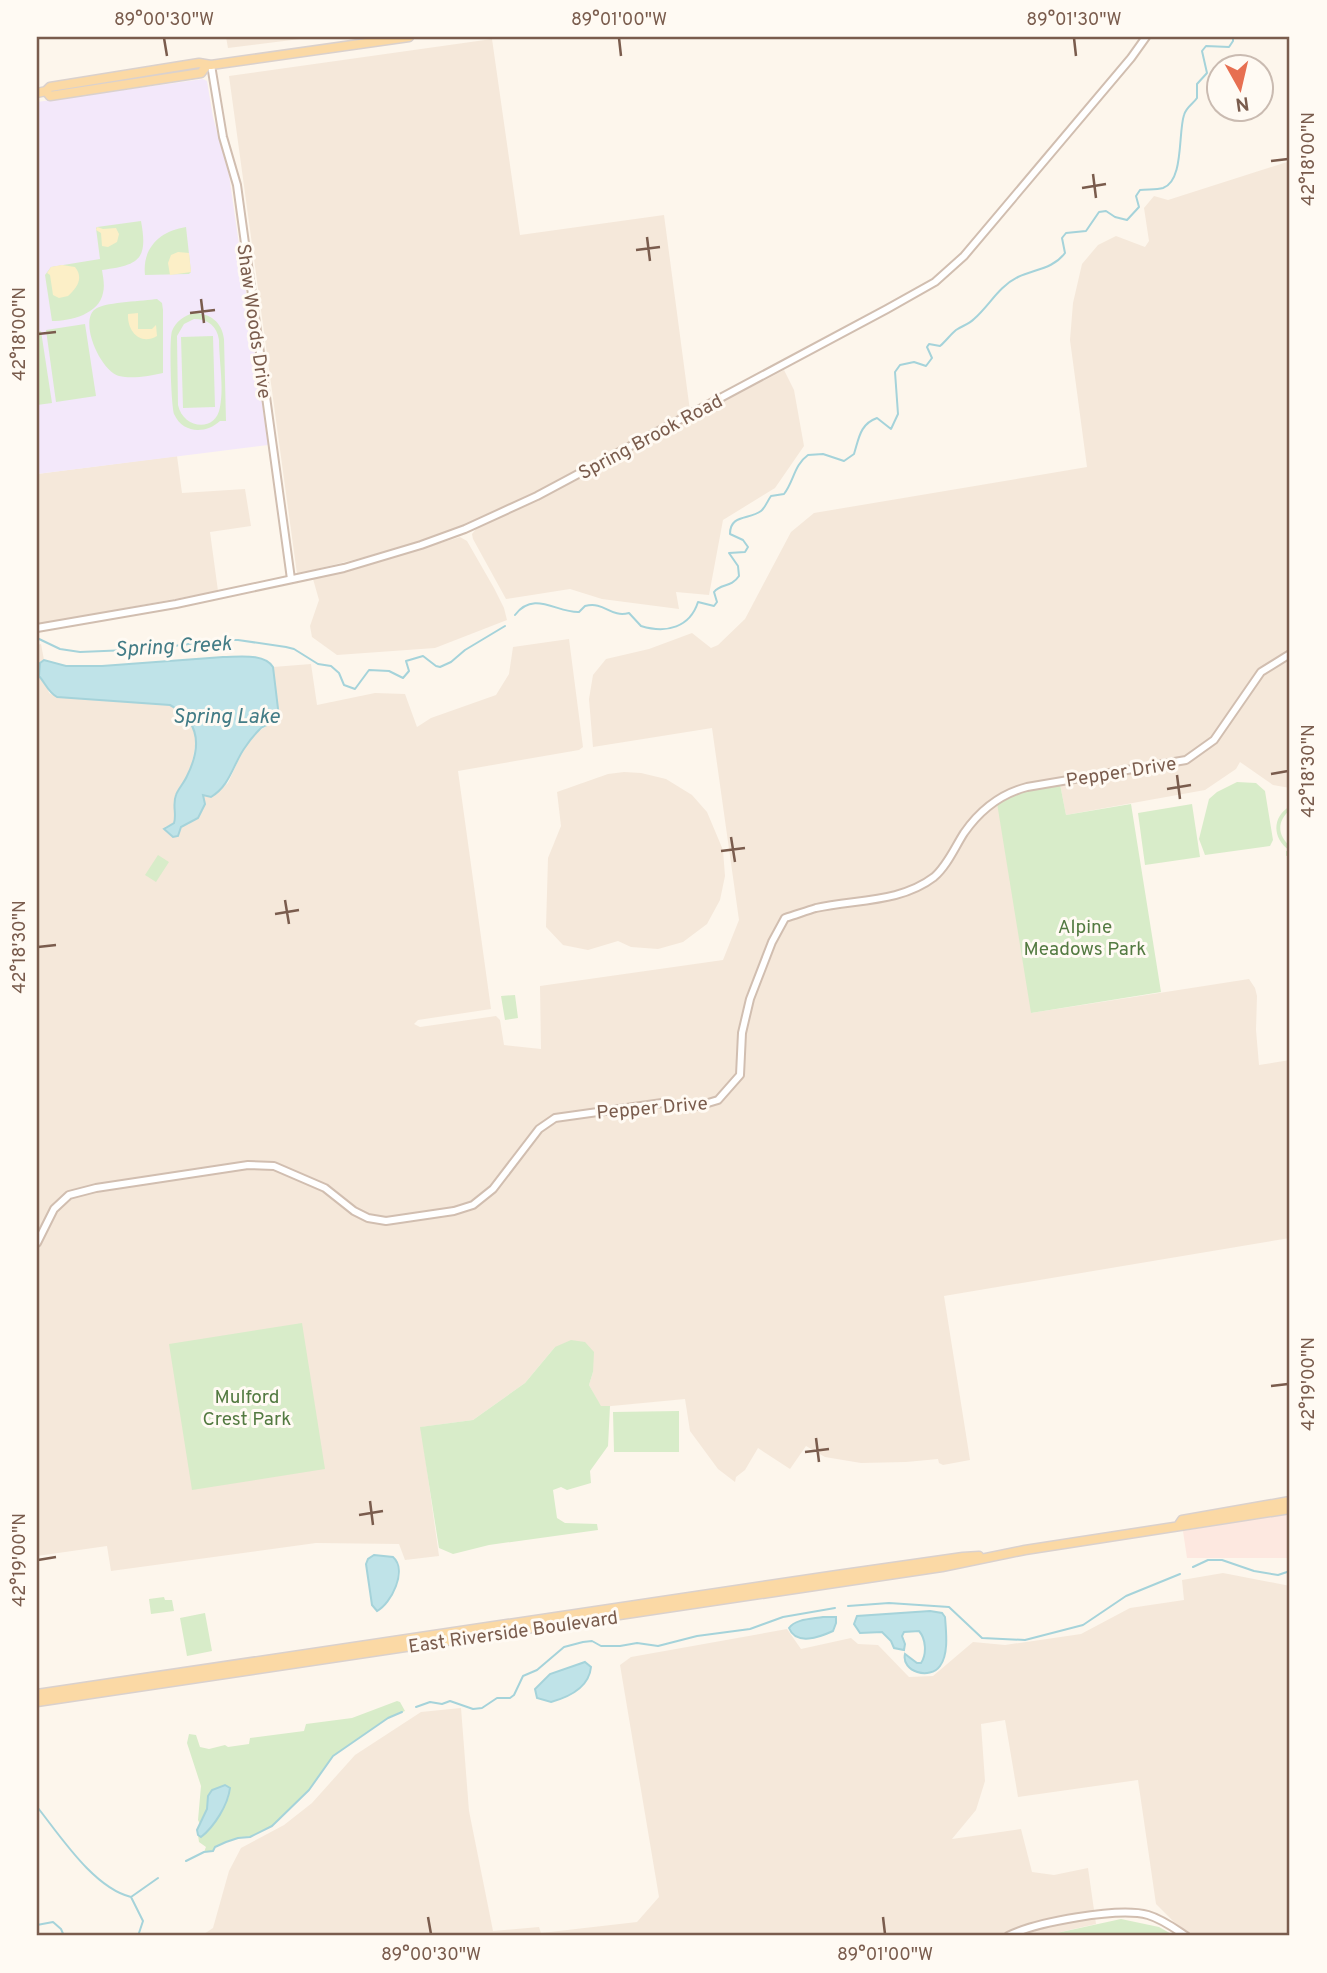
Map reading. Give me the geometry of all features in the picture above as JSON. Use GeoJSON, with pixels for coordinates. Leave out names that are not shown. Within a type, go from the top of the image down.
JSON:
{"type":"FeatureCollection","features":[{"type":"Feature","properties":{"kind":"main road"},"geometry":{"type":"LineString","coordinates":[[41,92],[50,96],[201,73],[209,65],[410,37]]}},
{"type":"Feature","properties":{"kind":"main road","name":"East Riverside Boulevard"},"geometry":{"type":"LineString","coordinates":[[1178,1525],[1182,1520],[1290,1501]]}},
{"type":"Feature","properties":{"kind":"main road","name":"East Riverside Boulevard"},"geometry":{"type":"LineString","coordinates":[[37,1702],[193,1675],[963,1556],[989,1556],[1290,1509]]}},
{"type":"Feature","properties":{"kind":"main road","name":"East Riverside Boulevard"},"geometry":{"type":"LineString","coordinates":[[37,1694],[193,1675]]}},
{"type":"Feature","properties":{"kind":"street","name":"Spring Brook Road"},"geometry":{"type":"LineString","coordinates":[[37,628],[176,604],[344,568],[465,529],[537,496],[609,458],[935,282],[964,256],[1146,37]]}},
{"type":"Feature","properties":{"kind":"street","name":"Shaw Woods Drive"},"geometry":{"type":"LineString","coordinates":[[209,65],[223,137],[237,186],[291,579]]}},
{"type":"Feature","properties":{"kind":"street","name":"Pepper Drive"},"geometry":{"type":"LineString","coordinates":[[37,1243],[54,1209],[69,1195],[96,1188],[248,1165],[274,1166],[325,1188],[354,1212],[368,1218],[386,1222],[454,1211],[473,1205],[493,1189],[539,1129],[555,1118],[662,1104],[698,1106],[718,1100],[740,1075],[741,1033],[750,999],[772,942],[785,918],[816,908],[891,897],[935,876],[986,807],[1009,793],[1027,787],[1186,760],[1214,740],[1261,672],[1290,654]]}},
{"type":"Feature","properties":{"kind":"street"},"geometry":{"type":"LineString","coordinates":[[1008,1936],[1033,1927],[1110,1913],[1134,1913],[1158,1919],[1186,1936]]}},
{"type":"Feature","properties":{"kind":"shaded area"},"geometry":{"type":"Polygon","coordinates":[[[226,37],[316,37],[228,48],[226,37]]]}},
{"type":"Feature","properties":{"kind":"shaded area"},"geometry":{"type":"Polygon","coordinates":[[[492,39],[520,235],[664,215],[690,411],[553,485],[454,530],[389,551],[297,574],[229,76],[492,39]]]}},
{"type":"Feature","properties":{"kind":"shaded area"},"geometry":{"type":"Polygon","coordinates":[[[203,79],[207,81],[213,117],[229,175],[268,445],[37,474],[37,102],[203,79]]]}},
{"type":"Feature","properties":{"kind":"shaded area"},"geometry":{"type":"Polygon","coordinates":[[[1290,161],[1290,788],[1273,785],[1240,762],[1236,769],[1205,790],[1066,815],[1060,784],[1031,1013],[1249,979],[1257,996],[1259,1065],[1290,1060],[1290,1238],[944,1296],[970,1460],[943,1465],[938,1459],[861,1463],[825,1457],[806,1446],[790,1469],[758,1448],[735,1482],[718,1469],[690,1431],[685,1399],[601,1407],[589,1385],[593,1372],[555,1347],[525,1383],[473,1420],[421,1427],[439,1556],[405,1560],[399,1544],[316,1543],[111,1571],[107,1546],[37,1556],[37,645],[41,644],[44,660],[40,663],[39,675],[46,683],[49,693],[57,697],[170,705],[184,713],[192,722],[196,740],[192,764],[174,808],[174,823],[165,827],[180,827],[189,824],[203,795],[211,797],[228,783],[244,748],[258,732],[279,717],[273,667],[311,664],[317,705],[375,693],[405,694],[417,727],[431,718],[496,695],[509,674],[513,647],[569,639],[583,747],[579,750],[458,771],[491,1009],[418,1020],[414,1024],[420,1027],[496,1016],[500,1020],[504,1045],[541,1049],[540,986],[723,960],[739,920],[712,728],[593,747],[589,699],[593,675],[606,659],[649,649],[692,633],[711,648],[718,645],[745,619],[791,532],[814,513],[1087,467],[1070,340],[1073,303],[1082,264],[1098,245],[1116,236],[1145,247],[1149,241],[1144,208],[1154,196],[1168,200],[1290,161]]]}},
{"type":"Feature","properties":{"kind":"shaded area"},"geometry":{"type":"Polygon","coordinates":[[[784,370],[794,390],[804,446],[775,488],[723,520],[709,595],[676,592],[679,609],[602,599],[570,589],[506,599],[473,539],[472,534],[476,529],[556,491],[784,370]]]}},
{"type":"Feature","properties":{"kind":"shaded area"},"geometry":{"type":"Polygon","coordinates":[[[177,456],[182,493],[245,489],[251,526],[210,532],[218,591],[38,624],[37,474],[177,456]]]}},
{"type":"Feature","properties":{"kind":"shaded area"},"geometry":{"type":"Polygon","coordinates":[[[460,537],[467,541],[494,588],[507,620],[435,648],[337,655],[312,637],[310,626],[319,600],[313,579],[460,537]]]}},
{"type":"Feature","properties":{"kind":"shaded area"},"geometry":{"type":"Polygon","coordinates":[[[624,772],[666,779],[692,795],[707,812],[723,850],[725,876],[720,900],[707,924],[683,942],[658,949],[631,947],[618,941],[588,950],[563,945],[546,927],[548,858],[561,826],[557,792],[608,774],[624,772]]]}},
{"type":"Feature","properties":{"kind":"shaded area"},"geometry":{"type":"Polygon","coordinates":[[[1290,1513],[1290,1558],[1187,1558],[1183,1531],[1290,1513]]]}},
{"type":"Feature","properties":{"kind":"shaded area"},"geometry":{"type":"Polygon","coordinates":[[[1223,1573],[1290,1586],[1290,1936],[1188,1936],[1156,1904],[1138,1780],[1018,1797],[1005,1720],[981,1724],[985,1781],[976,1810],[952,1839],[1021,1829],[1032,1872],[1054,1875],[1088,1868],[1096,1924],[1043,1936],[201,1936],[213,1928],[229,1871],[241,1848],[284,1825],[312,1803],[355,1755],[421,1712],[461,1708],[469,1811],[493,1931],[539,1927],[541,1933],[637,1922],[659,1897],[620,1665],[631,1657],[787,1629],[801,1649],[851,1638],[858,1644],[878,1645],[909,1677],[933,1676],[973,1642],[1005,1645],[1081,1634],[1130,1608],[1184,1600],[1182,1580],[1223,1573]]]}},
{"type":"Feature","properties":{"kind":"green space"},"geometry":{"type":"Polygon","coordinates":[[[141,221],[142,252],[125,266],[102,270],[104,290],[96,306],[75,318],[52,321],[45,275],[51,267],[100,259],[97,227],[141,221]]]}},
{"type":"Feature","properties":{"kind":"green space"},"geometry":{"type":"Polygon","coordinates":[[[186,227],[191,272],[145,275],[146,257],[155,242],[168,232],[186,227]]]}},
{"type":"Feature","properties":{"kind":"green space"},"geometry":{"type":"Polygon","coordinates":[[[157,299],[162,303],[163,310],[163,373],[119,376],[105,365],[93,344],[89,322],[91,314],[97,308],[109,304],[157,299]]]}},
{"type":"Feature","properties":{"kind":"green space"},"geometry":{"type":"Polygon","coordinates":[[[193,313],[210,317],[218,323],[224,339],[226,421],[220,421],[202,430],[189,428],[178,421],[174,414],[171,386],[172,331],[183,317],[193,313]],[[199,319],[184,324],[177,336],[178,405],[186,419],[199,425],[212,421],[217,415],[222,391],[218,335],[211,324],[199,319]]]}},
{"type":"Feature","properties":{"kind":"green space"},"geometry":{"type":"Polygon","coordinates":[[[85,324],[96,396],[56,402],[46,330],[85,324]]]}},
{"type":"Feature","properties":{"kind":"green space"},"geometry":{"type":"Polygon","coordinates":[[[41,331],[52,403],[37,405],[37,332],[41,331]]]}},
{"type":"Feature","properties":{"kind":"green space"},"geometry":{"type":"Polygon","coordinates":[[[213,336],[215,407],[183,408],[181,337],[213,336]]]}},
{"type":"Feature","properties":{"kind":"green space"},"geometry":{"type":"Polygon","coordinates":[[[1237,782],[1256,783],[1265,791],[1273,840],[1270,846],[1205,855],[1199,839],[1209,799],[1237,782]]]}},
{"type":"Feature","properties":{"kind":"green space","name":"Alpine Meadows Park"},"geometry":{"type":"Polygon","coordinates":[[[1060,784],[1066,815],[1131,804],[1161,992],[1031,1013],[997,803],[1026,790],[1060,784]]]}},
{"type":"Feature","properties":{"kind":"green space"},"geometry":{"type":"Polygon","coordinates":[[[1192,804],[1200,857],[1145,865],[1138,813],[1192,804]]]}},
{"type":"Feature","properties":{"kind":"green space"},"geometry":{"type":"Polygon","coordinates":[[[1290,806],[1280,828],[1290,846],[1290,855],[1286,856],[1286,851],[1289,850],[1279,840],[1276,828],[1280,816],[1290,806]]]}},
{"type":"Feature","properties":{"kind":"green space"},"geometry":{"type":"Polygon","coordinates":[[[158,855],[169,862],[156,882],[145,875],[158,855]]]}},
{"type":"Feature","properties":{"kind":"green space"},"geometry":{"type":"Polygon","coordinates":[[[515,995],[518,1018],[505,1020],[501,996],[515,995]]]}},
{"type":"Feature","properties":{"kind":"green space","name":"Mulford Crest Park"},"geometry":{"type":"Polygon","coordinates":[[[302,1323],[325,1469],[192,1490],[169,1344],[302,1323]]]}},
{"type":"Feature","properties":{"kind":"green space"},"geometry":{"type":"Polygon","coordinates":[[[571,1340],[585,1342],[594,1352],[589,1385],[601,1406],[610,1406],[608,1446],[590,1471],[591,1483],[567,1490],[561,1487],[553,1490],[557,1518],[565,1523],[597,1524],[598,1530],[489,1545],[453,1554],[439,1548],[420,1427],[473,1420],[525,1383],[555,1347],[571,1340]]]}},
{"type":"Feature","properties":{"kind":"green space"},"geometry":{"type":"Polygon","coordinates":[[[679,1411],[679,1452],[614,1452],[613,1412],[679,1411]]]}},
{"type":"Feature","properties":{"kind":"green space"},"geometry":{"type":"Polygon","coordinates":[[[164,1597],[165,1600],[172,1600],[174,1611],[151,1614],[149,1599],[164,1597]]]}},
{"type":"Feature","properties":{"kind":"green space"},"geometry":{"type":"Polygon","coordinates":[[[205,1613],[212,1651],[187,1656],[180,1618],[205,1613]]]}},
{"type":"Feature","properties":{"kind":"green space"},"geometry":{"type":"Polygon","coordinates":[[[397,1701],[405,1711],[388,1718],[333,1756],[309,1790],[272,1826],[250,1837],[238,1838],[215,1847],[213,1851],[204,1852],[206,1847],[199,1842],[198,1835],[201,1837],[228,1799],[230,1791],[216,1789],[208,1796],[207,1809],[200,1824],[198,1820],[201,1786],[187,1743],[189,1734],[196,1735],[200,1747],[209,1749],[249,1744],[250,1738],[304,1731],[306,1724],[352,1718],[397,1701]]]}},
{"type":"Feature","properties":{"kind":"green space"},"geometry":{"type":"Polygon","coordinates":[[[1121,1919],[1159,1927],[1175,1936],[1043,1936],[1121,1919]]]}},
{"type":"Feature","properties":{"kind":"sand"},"geometry":{"type":"Polygon","coordinates":[[[97,227],[116,228],[119,234],[117,242],[108,247],[102,246],[101,233],[96,230],[97,227]]]}},
{"type":"Feature","properties":{"kind":"sand"},"geometry":{"type":"Polygon","coordinates":[[[178,252],[189,253],[191,272],[170,275],[168,263],[171,255],[178,252]]]}},
{"type":"Feature","properties":{"kind":"sand"},"geometry":{"type":"Polygon","coordinates":[[[51,267],[75,267],[79,279],[77,286],[68,296],[59,298],[53,295],[50,275],[47,273],[51,267]]]}},
{"type":"Feature","properties":{"kind":"sand"},"geometry":{"type":"Polygon","coordinates":[[[138,313],[138,329],[152,329],[156,325],[157,336],[151,339],[140,338],[132,331],[128,314],[138,313]]]}},
{"type":"Feature","properties":{"kind":"water","name":"Spring Lake"},"geometry":{"type":"Polygon","coordinates":[[[251,657],[264,660],[273,667],[279,717],[255,734],[218,792],[211,797],[203,795],[205,804],[198,818],[181,827],[178,836],[173,837],[164,829],[174,823],[175,799],[195,754],[195,735],[187,719],[170,705],[57,697],[39,676],[40,663],[44,660],[66,666],[102,666],[251,657]]]}},
{"type":"Feature","properties":{"kind":"water"},"geometry":{"type":"Polygon","coordinates":[[[374,1555],[393,1557],[399,1570],[392,1594],[377,1611],[372,1605],[366,1564],[374,1555]]]}},
{"type":"Feature","properties":{"kind":"water"},"geometry":{"type":"Polygon","coordinates":[[[930,1611],[942,1613],[945,1617],[946,1642],[943,1661],[930,1673],[917,1672],[907,1665],[905,1660],[905,1654],[917,1663],[921,1663],[923,1659],[924,1642],[919,1631],[904,1632],[904,1650],[894,1648],[882,1632],[860,1633],[854,1624],[857,1616],[930,1611]]]}},
{"type":"Feature","properties":{"kind":"water"},"geometry":{"type":"Polygon","coordinates":[[[836,1617],[836,1623],[833,1631],[822,1636],[797,1637],[789,1628],[799,1621],[836,1617]]]}},
{"type":"Feature","properties":{"kind":"water"},"geometry":{"type":"Polygon","coordinates":[[[585,1662],[591,1667],[589,1674],[577,1690],[551,1702],[537,1698],[535,1689],[550,1674],[585,1662]]]}},
{"type":"Feature","properties":{"kind":"water"},"geometry":{"type":"Polygon","coordinates":[[[225,1785],[230,1788],[229,1795],[220,1815],[201,1837],[197,1830],[207,1809],[208,1796],[212,1790],[225,1785]]]}},
{"type":"Feature","properties":{"kind":"waterway","name":"Spring Creek"},"geometry":{"type":"LineString","coordinates":[[515,615],[530,604],[538,603],[579,612],[585,606],[592,605],[617,613],[629,613],[641,626],[668,629],[683,623],[698,602],[714,606],[717,602],[714,592],[739,576],[738,566],[729,553],[745,552],[748,547],[743,540],[730,534],[733,523],[761,511],[771,496],[784,494],[800,463],[808,455],[823,454],[844,461],[854,454],[861,432],[871,421],[877,418],[891,429],[898,414],[895,372],[900,365],[914,362],[926,366],[932,358],[927,347],[929,344],[940,346],[956,330],[974,319],[1011,281],[1049,266],[1060,258],[1065,253],[1062,238],[1066,233],[1086,231],[1099,212],[1106,211],[1127,220],[1139,207],[1136,196],[1140,190],[1160,189],[1170,184],[1177,167],[1184,115],[1197,98],[1197,84],[1207,73],[1202,51],[1206,46],[1229,47],[1233,37]]}},
{"type":"Feature","properties":{"kind":"waterway","name":"Spring Creek"},"geometry":{"type":"LineString","coordinates":[[37,638],[60,649],[80,652],[152,649],[218,640],[286,647],[318,664],[331,666],[339,673],[344,685],[355,689],[369,670],[389,671],[403,678],[409,671],[406,661],[423,656],[440,667],[505,626]]}},
{"type":"Feature","properties":{"kind":"waterway"},"geometry":{"type":"LineString","coordinates":[[1193,1567],[1208,1560],[1222,1560],[1254,1571],[1278,1575],[1290,1571]]}},
{"type":"Feature","properties":{"kind":"waterway"},"geometry":{"type":"LineString","coordinates":[[848,1606],[889,1603],[949,1607],[982,1638],[1025,1640],[1083,1625],[1126,1596],[1180,1574]]}},
{"type":"Feature","properties":{"kind":"waterway"},"geometry":{"type":"LineString","coordinates":[[416,1707],[430,1702],[442,1704],[450,1701],[473,1709],[482,1708],[497,1698],[510,1698],[523,1676],[537,1670],[564,1647],[583,1642],[592,1641],[601,1646],[637,1643],[658,1646],[697,1636],[750,1629],[783,1617],[835,1608]]}},
{"type":"Feature","properties":{"kind":"waterway"},"geometry":{"type":"LineString","coordinates":[[186,1861],[204,1852],[213,1851],[215,1847],[226,1842],[250,1837],[272,1826],[309,1790],[333,1756],[388,1718],[402,1712]]}},
{"type":"Feature","properties":{"kind":"waterway"},"geometry":{"type":"LineString","coordinates":[[38,1803],[38,1808],[79,1860],[91,1873],[117,1892],[131,1897],[158,1878]]}},
{"type":"Feature","properties":{"kind":"waterway"},"geometry":{"type":"LineString","coordinates":[[131,1897],[143,1921],[138,1936]]}},
{"type":"Feature","properties":{"kind":"waterway"},"geometry":{"type":"LineString","coordinates":[[37,1925],[53,1922],[64,1936]]}}]}
